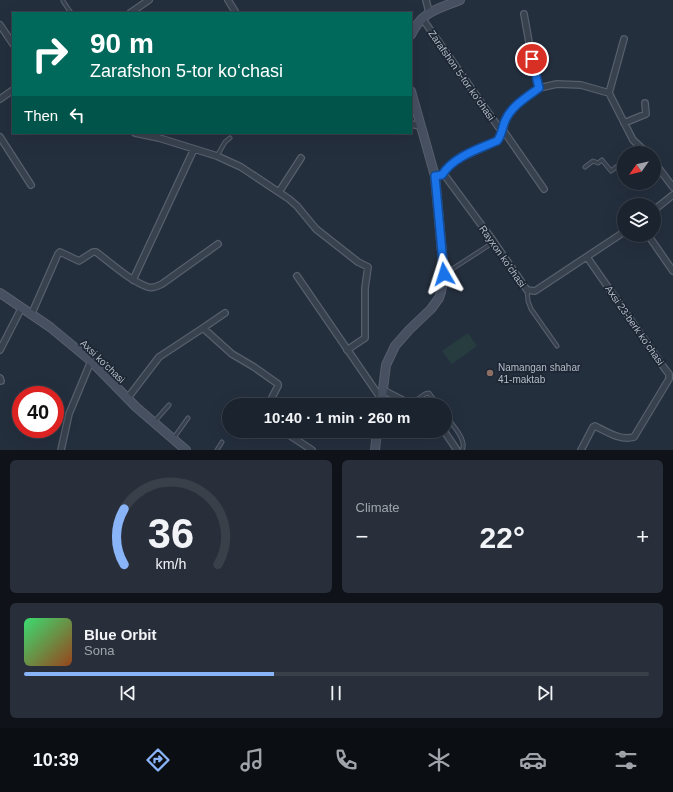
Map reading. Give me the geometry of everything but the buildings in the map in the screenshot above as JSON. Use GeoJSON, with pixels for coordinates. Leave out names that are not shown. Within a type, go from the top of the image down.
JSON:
{"type":"FeatureCollection","features":[{"type":"Feature","properties":{"kind":"street"},"geometry":{"type":"LineString","coordinates":[[137,11],[140,2],[149,0]]}},
{"type":"Feature","properties":{"kind":"street"},"geometry":{"type":"LineString","coordinates":[[228,0],[235,12]]}},
{"type":"Feature","properties":{"kind":"street"},"geometry":{"type":"LineString","coordinates":[[426,0],[426,15]]}},
{"type":"Feature","properties":{"kind":"street"},"geometry":{"type":"LineString","coordinates":[[412,33],[416,24],[426,15],[460,0]]}},
{"type":"Feature","properties":{"kind":"street"},"geometry":{"type":"LineString","coordinates":[[524,14],[539,88]]}},
{"type":"Feature","properties":{"kind":"street","name":"Zarafshon 5-tor koʻchasi"},"geometry":{"type":"LineString","coordinates":[[426,15],[497,126],[503,130]]}},
{"type":"Feature","properties":{"kind":"street"},"geometry":{"type":"LineString","coordinates":[[0,25],[12,43]]}},
{"type":"Feature","properties":{"kind":"street"},"geometry":{"type":"LineString","coordinates":[[624,39],[609,93],[633,140],[640,146]]}},
{"type":"Feature","properties":{"kind":"street","name":"Zarafshon 5-tor koʻchasi"},"geometry":{"type":"LineString","coordinates":[[438,175],[460,158],[497,141],[503,130],[505,121],[511,112],[519,103],[539,88],[557,84],[581,85],[609,93]]}},
{"type":"Feature","properties":{"kind":"street"},"geometry":{"type":"LineString","coordinates":[[0,99],[12,91]]}},
{"type":"Feature","properties":{"kind":"street"},"geometry":{"type":"LineString","coordinates":[[382,398],[386,365],[395,346],[431,309],[439,298],[444,274],[438,175],[420,126],[412,95]]}},
{"type":"Feature","properties":{"kind":"street"},"geometry":{"type":"LineString","coordinates":[[624,123],[646,114],[645,103]]}},
{"type":"Feature","properties":{"kind":"street"},"geometry":{"type":"LineString","coordinates":[[412,124],[420,126]]}},
{"type":"Feature","properties":{"kind":"street"},"geometry":{"type":"LineString","coordinates":[[503,130],[544,189]]}},
{"type":"Feature","properties":{"kind":"street"},"geometry":{"type":"LineString","coordinates":[[143,134],[160,136],[217,156],[241,167],[279,192],[297,206],[316,229],[358,262],[368,267],[365,288],[365,338],[347,350]]}},
{"type":"Feature","properties":{"kind":"street"},"geometry":{"type":"LineString","coordinates":[[0,137],[31,185]]}},
{"type":"Feature","properties":{"kind":"street"},"geometry":{"type":"LineString","coordinates":[[133,280],[194,149]]}},
{"type":"Feature","properties":{"kind":"street"},"geometry":{"type":"LineString","coordinates":[[279,192],[301,158]]}},
{"type":"Feature","properties":{"kind":"street"},"geometry":{"type":"LineString","coordinates":[[661,171],[673,187]]}},
{"type":"Feature","properties":{"kind":"street","name":"Rayxon koʻchasi"},"geometry":{"type":"LineString","coordinates":[[438,175],[446,177],[527,290],[535,291],[617,237]]}},
{"type":"Feature","properties":{"kind":"street"},"geometry":{"type":"LineString","coordinates":[[661,204],[673,195]]}},
{"type":"Feature","properties":{"kind":"street"},"geometry":{"type":"LineString","coordinates":[[653,242],[673,271]]}},
{"type":"Feature","properties":{"kind":"street"},"geometry":{"type":"LineString","coordinates":[[32,313],[60,252],[79,261],[93,252],[96,252],[133,280],[149,288],[157,287],[218,244]]}},
{"type":"Feature","properties":{"kind":"street","name":"Аxsi 23-berk koʼchasi"},"geometry":{"type":"LineString","coordinates":[[581,450],[593,427],[595,426],[616,436],[624,438],[634,437],[669,379],[669,374],[588,257]]}},
{"type":"Feature","properties":{"kind":"street"},"geometry":{"type":"LineString","coordinates":[[297,276],[379,398]]}},
{"type":"Feature","properties":{"kind":"street","name":"Axsi ko'chasi"},"geometry":{"type":"LineString","coordinates":[[0,293],[32,313],[91,361],[127,399],[186,450]]}},
{"type":"Feature","properties":{"kind":"street"},"geometry":{"type":"LineString","coordinates":[[0,350],[22,307]]}},
{"type":"Feature","properties":{"kind":"street"},"geometry":{"type":"LineString","coordinates":[[127,399],[159,357],[225,314]]}},
{"type":"Feature","properties":{"kind":"street"},"geometry":{"type":"LineString","coordinates":[[203,328],[232,354],[278,384],[272,398]]}},
{"type":"Feature","properties":{"kind":"street"},"geometry":{"type":"LineString","coordinates":[[61,450],[69,414],[91,361]]}},
{"type":"Feature","properties":{"kind":"street"},"geometry":{"type":"LineString","coordinates":[[383,390],[400,398]]}},
{"type":"Feature","properties":{"kind":"street"},"geometry":{"type":"LineString","coordinates":[[294,438],[312,450]]}},
{"type":"Feature","properties":{"kind":"street"},"geometry":{"type":"LineString","coordinates":[[375,450],[376,438]]}},
{"type":"Feature","properties":{"kind":"street"},"geometry":{"type":"LineString","coordinates":[[449,438],[457,450]]}},
{"type":"Feature","properties":{"kind":"lane"},"geometry":{"type":"LineString","coordinates":[[63,1],[70,12]]}},
{"type":"Feature","properties":{"kind":"lane"},"geometry":{"type":"LineString","coordinates":[[217,156],[225,142],[230,138]]}},
{"type":"Feature","properties":{"kind":"lane"},"geometry":{"type":"LineString","coordinates":[[585,167],[593,161],[598,163],[602,160],[611,171],[617,166]]}},
{"type":"Feature","properties":{"kind":"lane"},"geometry":{"type":"LineString","coordinates":[[444,274],[494,242]]}},
{"type":"Feature","properties":{"kind":"lane"},"geometry":{"type":"LineString","coordinates":[[527,290],[528,301],[531,309],[557,346]]}},
{"type":"Feature","properties":{"kind":"lane"},"geometry":{"type":"LineString","coordinates":[[420,398],[429,393],[433,398]]}},
{"type":"Feature","properties":{"kind":"lane"},"geometry":{"type":"LineString","coordinates":[[154,422],[168,405]]}},
{"type":"Feature","properties":{"kind":"lane"},"geometry":{"type":"LineString","coordinates":[[173,439],[188,418]]}},
{"type":"Feature","properties":{"kind":"lane"},"geometry":{"type":"LineString","coordinates":[[452,425],[462,439],[464,445],[462,450]]}},
{"type":"Feature","properties":{"kind":"lane"},"geometry":{"type":"LineString","coordinates":[[217,450],[222,442]]}},
{"type":"Feature","properties":{"kind":"green space"},"geometry":{"type":"Polygon","coordinates":[[[468,333],[477,346],[452,364],[442,351],[468,333]]]}},
{"type":"Feature","properties":{"kind":"place","name":"Namangan shahar 41-maktab"},"geometry":{"type":"Point","coordinates":[490,373]}},
{"type":"Feature","properties":{"kind":"route"},"geometry":{"type":"LineString","coordinates":[[444,274],[435,176],[442,175],[447,168],[460,158],[497,141],[503,130],[505,121],[511,112],[519,103],[539,88],[532,59]]}}]}
